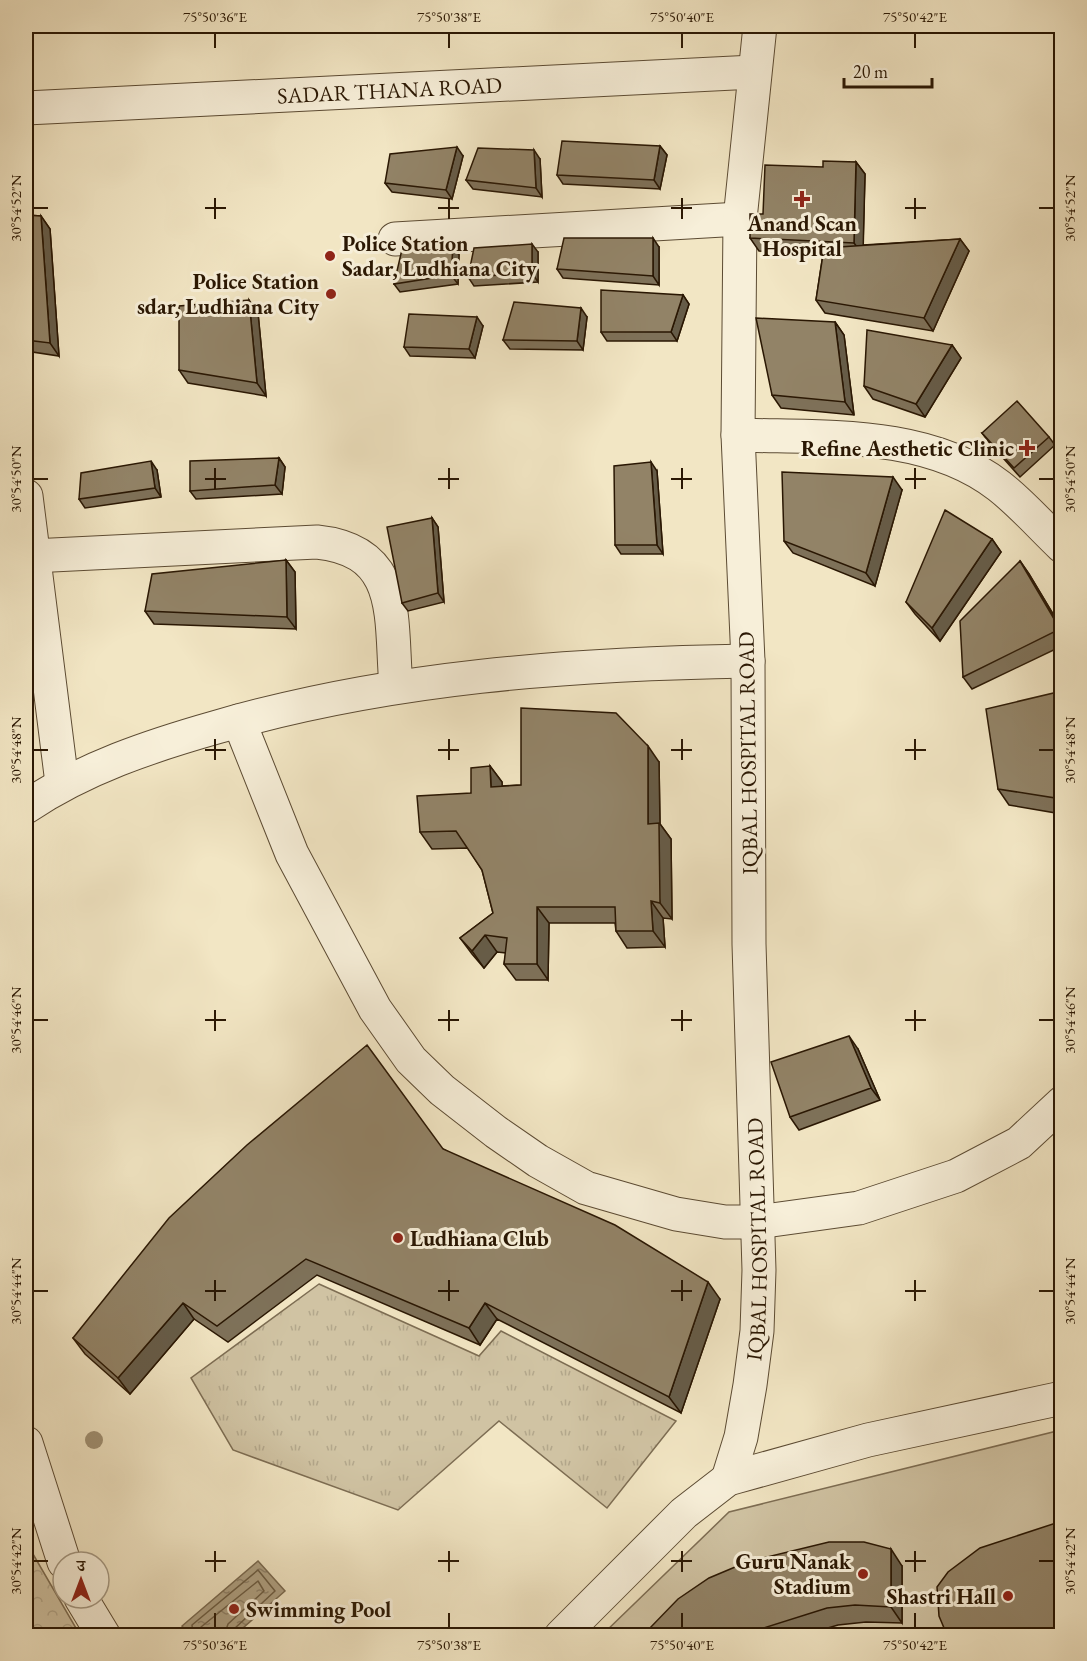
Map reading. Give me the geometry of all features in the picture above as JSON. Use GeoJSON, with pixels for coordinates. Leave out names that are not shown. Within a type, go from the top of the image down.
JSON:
{"type":"FeatureCollection","features":[{"type":"Feature","properties":{"kind":"street","name":"IQBAL HOSPITAL ROAD"},"geometry":{"type":"LineString","coordinates":[[728,1479],[741,1437],[757,1331],[757,1222],[749,944],[748,661],[738,435],[740,219],[760,26]]}},
{"type":"Feature","properties":{"kind":"street","name":"SADAR THANA ROAD"},"geometry":{"type":"LineString","coordinates":[[26,108],[754,72]]}},
{"type":"Feature","properties":{"kind":"street"},"geometry":{"type":"LineString","coordinates":[[394,239],[740,219]]}},
{"type":"Feature","properties":{"kind":"street"},"geometry":{"type":"LineString","coordinates":[[738,435],[846,439],[925,450],[959,463],[998,485],[1062,546]]}},
{"type":"Feature","properties":{"kind":"street"},"geometry":{"type":"LineString","coordinates":[[26,496],[62,783]]}},
{"type":"Feature","properties":{"kind":"street"},"geometry":{"type":"LineString","coordinates":[[33,556],[317,542],[349,548],[377,568],[384,584],[389,603],[396,686]]}},
{"type":"Feature","properties":{"kind":"street"},"geometry":{"type":"LineString","coordinates":[[26,807],[62,783],[160,743],[319,700],[396,686],[536,669],[748,661]]}},
{"type":"Feature","properties":{"kind":"street"},"geometry":{"type":"LineString","coordinates":[[239,721],[292,854],[375,1009],[411,1060],[442,1090],[538,1161],[586,1188],[676,1214],[725,1222],[757,1222],[859,1208],[956,1176],[1019,1143],[1062,1103]]}},
{"type":"Feature","properties":{"kind":"street"},"geometry":{"type":"LineString","coordinates":[[561,1635],[684,1513],[728,1479],[868,1440],[1062,1398]]}},
{"type":"Feature","properties":{"kind":"street"},"geometry":{"type":"LineString","coordinates":[[26,1443],[60,1550]]}},
{"type":"Feature","properties":{"kind":"street"},"geometry":{"type":"LineString","coordinates":[[88,1610],[104,1635]]}},
{"type":"Feature","properties":{"kind":"green space"},"geometry":{"type":"Polygon","coordinates":[[[319,1284],[479,1356],[501,1331],[676,1421],[607,1508],[499,1421],[398,1510],[233,1450],[191,1378],[319,1284]]]}},
{"type":"Feature","properties":{"kind":"green space","name":"Guru Nanak Stadium"},"geometry":{"type":"Polygon","coordinates":[[[1061,1430],[1061,1635],[601,1636],[729,1512],[1061,1430]]]}},
{"type":"Feature","properties":{"kind":"green space"},"geometry":{"type":"Polygon","coordinates":[[[26,1542],[51,1585],[51,1610],[65,1610],[80,1635],[26,1635],[26,1542]]]}},
{"type":"Feature","properties":{"kind":"water","name":"Swimming Pool"},"geometry":{"type":"Polygon","coordinates":[[[258,1561],[285,1591],[235,1635],[189,1635],[182,1626],[258,1561]]]}},
{"type":"Feature","properties":{"kind":"building"},"geometry":{"type":"Polygon","coordinates":[[[562,141],[660,146],[654,180],[557,175],[562,141]]]}},
{"type":"Feature","properties":{"kind":"building"},"geometry":{"type":"Polygon","coordinates":[[[457,147],[446,190],[385,183],[390,154],[457,147]]]}},
{"type":"Feature","properties":{"kind":"building"},"geometry":{"type":"Polygon","coordinates":[[[478,148],[534,150],[536,188],[466,180],[478,148]]]}},
{"type":"Feature","properties":{"kind":"building"},"geometry":{"type":"Polygon","coordinates":[[[823,161],[856,162],[854,243],[750,238],[750,214],[763,214],[765,165],[823,167],[823,161]]]}},
{"type":"Feature","properties":{"kind":"building"},"geometry":{"type":"Polygon","coordinates":[[[26,215],[41,216],[50,343],[26,340],[26,215]]]}},
{"type":"Feature","properties":{"kind":"building"},"geometry":{"type":"Polygon","coordinates":[[[564,238],[653,238],[653,276],[557,269],[564,238]]]}},
{"type":"Feature","properties":{"kind":"building"},"geometry":{"type":"Polygon","coordinates":[[[960,239],[924,318],[816,300],[824,248],[960,239]]]}},
{"type":"Feature","properties":{"kind":"building"},"geometry":{"type":"Polygon","coordinates":[[[532,244],[532,273],[468,277],[474,248],[532,244]]]}},
{"type":"Feature","properties":{"kind":"building"},"geometry":{"type":"Polygon","coordinates":[[[403,245],[453,246],[451,275],[394,284],[403,245]]]}},
{"type":"Feature","properties":{"kind":"building"},"geometry":{"type":"Polygon","coordinates":[[[601,290],[683,295],[671,332],[601,332],[601,290]]]}},
{"type":"Feature","properties":{"kind":"building"},"geometry":{"type":"Polygon","coordinates":[[[249,300],[257,383],[179,370],[179,306],[249,300]]]}},
{"type":"Feature","properties":{"kind":"building"},"geometry":{"type":"Polygon","coordinates":[[[514,302],[581,308],[577,341],[503,340],[514,302]]]}},
{"type":"Feature","properties":{"kind":"building"},"geometry":{"type":"Polygon","coordinates":[[[409,314],[477,317],[469,349],[404,347],[409,314]]]}},
{"type":"Feature","properties":{"kind":"building"},"geometry":{"type":"Polygon","coordinates":[[[756,318],[835,322],[845,402],[772,395],[756,318]]]}},
{"type":"Feature","properties":{"kind":"building"},"geometry":{"type":"Polygon","coordinates":[[[867,330],[952,345],[916,404],[864,386],[867,330]]]}},
{"type":"Feature","properties":{"kind":"building"},"geometry":{"type":"Polygon","coordinates":[[[1017,401],[1049,437],[1014,468],[982,433],[1017,401]]]}},
{"type":"Feature","properties":{"kind":"building"},"geometry":{"type":"Polygon","coordinates":[[[279,458],[275,485],[190,491],[190,461],[279,458]]]}},
{"type":"Feature","properties":{"kind":"building"},"geometry":{"type":"Polygon","coordinates":[[[151,461],[155,488],[79,499],[81,473],[151,461]]]}},
{"type":"Feature","properties":{"kind":"building"},"geometry":{"type":"Polygon","coordinates":[[[651,462],[657,545],[615,545],[614,466],[651,462]]]}},
{"type":"Feature","properties":{"kind":"building"},"geometry":{"type":"Polygon","coordinates":[[[782,472],[893,477],[866,573],[784,541],[782,472]]]}},
{"type":"Feature","properties":{"kind":"building"},"geometry":{"type":"Polygon","coordinates":[[[945,510],[992,539],[932,628],[906,602],[945,510]]]}},
{"type":"Feature","properties":{"kind":"building"},"geometry":{"type":"Polygon","coordinates":[[[432,518],[438,593],[402,603],[387,527],[432,518]]]}},
{"type":"Feature","properties":{"kind":"building"},"geometry":{"type":"Polygon","coordinates":[[[286,560],[287,617],[145,611],[152,574],[286,560]]]}},
{"type":"Feature","properties":{"kind":"building"},"geometry":{"type":"Polygon","coordinates":[[[1020,561],[1060,629],[963,677],[960,621],[1020,561]]]}},
{"type":"Feature","properties":{"kind":"building"},"geometry":{"type":"Polygon","coordinates":[[[1062,691],[1062,799],[998,789],[986,709],[1062,691]]]}},
{"type":"Feature","properties":{"kind":"building"},"geometry":{"type":"Polygon","coordinates":[[[521,708],[616,713],[648,746],[648,824],[659,823],[660,903],[651,901],[653,931],[616,931],[615,907],[537,907],[537,964],[504,964],[507,938],[485,935],[472,951],[460,938],[493,913],[482,870],[456,831],[420,832],[417,796],[471,793],[471,768],[490,766],[491,787],[521,785],[521,708]]]}},
{"type":"Feature","properties":{"kind":"building"},"geometry":{"type":"Polygon","coordinates":[[[849,1036],[871,1088],[790,1117],[771,1062],[849,1036]]]}},
{"type":"Feature","properties":{"kind":"building","name":"Ludhiana Club"},"geometry":{"type":"Polygon","coordinates":[[[367,1045],[443,1149],[615,1225],[708,1282],[669,1397],[485,1303],[469,1328],[306,1259],[217,1326],[183,1303],[118,1378],[73,1338],[169,1218],[247,1145],[367,1045]]]}},
{"type":"Feature","properties":{"kind":"building","name":"Shastri Hall"},"geometry":{"type":"Polygon","coordinates":[[[1062,1521],[1062,1635],[947,1635],[939,1616],[937,1587],[948,1572],[980,1548],[1062,1521]]]}},
{"type":"Feature","properties":{"kind":"building"},"geometry":{"type":"Polygon","coordinates":[[[829,1542],[864,1542],[891,1549],[891,1607],[855,1605],[827,1608],[746,1635],[643,1635],[678,1599],[709,1578],[747,1562],[829,1542]]]}},
{"type":"Feature","properties":{"kind":"place","name":"Anand Scan Hospital"},"geometry":{"type":"Point","coordinates":[802,199]}},
{"type":"Feature","properties":{"kind":"place","name":"Police Station Sadar, Ludhiana City"},"geometry":{"type":"Point","coordinates":[330,256]}},
{"type":"Feature","properties":{"kind":"place","name":"Police Station sdar, Ludhiana City"},"geometry":{"type":"Point","coordinates":[331,294]}},
{"type":"Feature","properties":{"kind":"place","name":"Refine Aesthetic Clinic"},"geometry":{"type":"Point","coordinates":[1027,448]}},
{"type":"Feature","properties":{"kind":"place","name":"Ludhiana Club"},"geometry":{"type":"Point","coordinates":[398,1238]}},
{"type":"Feature","properties":{"kind":"place","name":"Guru Nanak Stadium"},"geometry":{"type":"Point","coordinates":[863,1574]}},
{"type":"Feature","properties":{"kind":"place","name":"Shastri Hall"},"geometry":{"type":"Point","coordinates":[1008,1596]}},
{"type":"Feature","properties":{"kind":"place","name":"Swimming Pool"},"geometry":{"type":"Point","coordinates":[234,1609]}}]}
